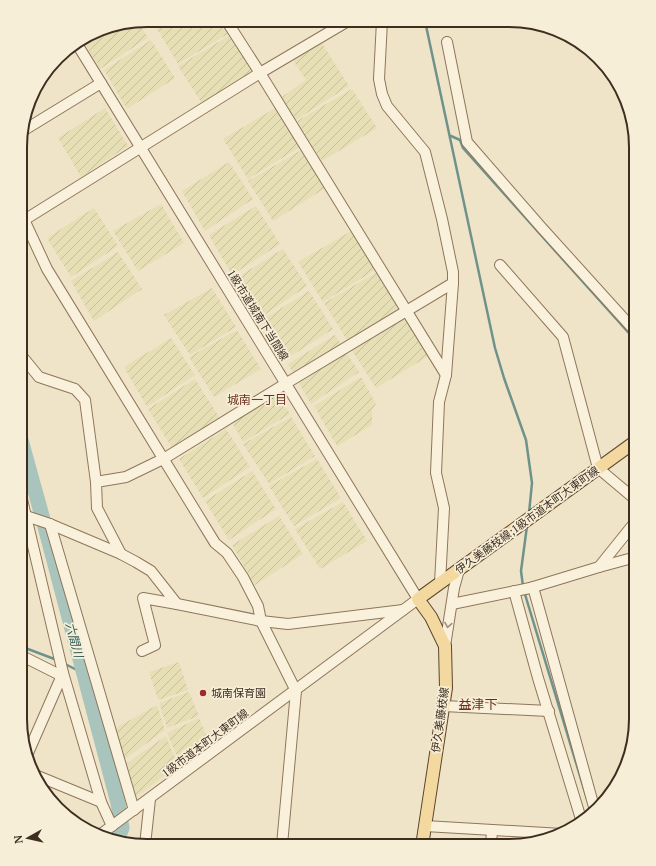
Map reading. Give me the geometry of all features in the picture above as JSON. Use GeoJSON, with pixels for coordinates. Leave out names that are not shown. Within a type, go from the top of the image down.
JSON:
{"type":"FeatureCollection","features":[{"type":"Feature","properties":{"kind":"main road","name":"伊久美藤枝線;1級市道本町大東町線"},"geometry":{"type":"LineString","coordinates":[[418,599],[629,446]]}},
{"type":"Feature","properties":{"kind":"main road","name":"伊久美藤枝線"},"geometry":{"type":"LineString","coordinates":[[418,599],[431,617],[444,646],[446,688],[423,839]]}},
{"type":"Feature","properties":{"kind":"street"},"geometry":{"type":"LineString","coordinates":[[230,27],[446,374]]}},
{"type":"Feature","properties":{"kind":"street"},"geometry":{"type":"LineString","coordinates":[[27,215],[141,148],[260,73],[338,27]]}},
{"type":"Feature","properties":{"kind":"street"},"geometry":{"type":"LineString","coordinates":[[382,27],[379,79],[382,94],[387,106],[425,152],[442,219],[452,272],[453,283],[446,374],[439,402],[436,473],[444,508],[440,583]]}},
{"type":"Feature","properties":{"kind":"street"},"geometry":{"type":"LineString","coordinates":[[447,42],[467,142],[546,233],[629,324]]}},
{"type":"Feature","properties":{"kind":"street","name":"1級市道城南下当間線"},"geometry":{"type":"LineString","coordinates":[[80,48],[418,599]]}},
{"type":"Feature","properties":{"kind":"street"},"geometry":{"type":"LineString","coordinates":[[29,127],[101,84]]}},
{"type":"Feature","properties":{"kind":"street"},"geometry":{"type":"LineString","coordinates":[[27,228],[47,269],[165,458],[215,543],[227,553],[243,577],[258,606],[261,622],[296,691],[283,839]]}},
{"type":"Feature","properties":{"kind":"street"},"geometry":{"type":"LineString","coordinates":[[500,265],[563,337],[598,468],[629,494]]}},
{"type":"Feature","properties":{"kind":"street"},"geometry":{"type":"LineString","coordinates":[[96,482],[126,477],[165,458],[453,283]]}},
{"type":"Feature","properties":{"kind":"street"},"geometry":{"type":"LineString","coordinates":[[27,362],[39,377],[75,389],[85,400],[96,482],[97,508],[121,554]]}},
{"type":"Feature","properties":{"kind":"street"},"geometry":{"type":"LineString","coordinates":[[27,516],[50,524],[121,554],[151,571],[177,604]]}},
{"type":"Feature","properties":{"kind":"street"},"geometry":{"type":"LineString","coordinates":[[50,524],[134,810]]}},
{"type":"Feature","properties":{"kind":"street"},"geometry":{"type":"LineString","coordinates":[[27,528],[62,674],[101,802],[112,826]]}},
{"type":"Feature","properties":{"kind":"street"},"geometry":{"type":"LineString","coordinates":[[599,567],[629,529]]}},
{"type":"Feature","properties":{"kind":"street"},"geometry":{"type":"LineString","coordinates":[[452,604],[531,587],[629,559]]}},
{"type":"Feature","properties":{"kind":"street"},"geometry":{"type":"LineString","coordinates":[[444,646],[459,570]]}},
{"type":"Feature","properties":{"kind":"street"},"geometry":{"type":"LineString","coordinates":[[531,587],[593,804]]}},
{"type":"Feature","properties":{"kind":"street"},"geometry":{"type":"LineString","coordinates":[[514,591],[580,815]]}},
{"type":"Feature","properties":{"kind":"street"},"geometry":{"type":"LineString","coordinates":[[142,651],[155,645],[143,598],[261,622],[288,624],[404,610]]}},
{"type":"Feature","properties":{"kind":"street","name":"1級市道本町大東町線"},"geometry":{"type":"LineString","coordinates":[[105,831],[296,691],[418,599]]}},
{"type":"Feature","properties":{"kind":"street"},"geometry":{"type":"LineString","coordinates":[[27,658],[62,674]]}},
{"type":"Feature","properties":{"kind":"street"},"geometry":{"type":"LineString","coordinates":[[30,747],[62,674]]}},
{"type":"Feature","properties":{"kind":"street"},"geometry":{"type":"LineString","coordinates":[[443,706],[549,711]]}},
{"type":"Feature","properties":{"kind":"street"},"geometry":{"type":"LineString","coordinates":[[42,778],[101,802]]}},
{"type":"Feature","properties":{"kind":"street"},"geometry":{"type":"LineString","coordinates":[[146,839],[150,799]]}},
{"type":"Feature","properties":{"kind":"street"},"geometry":{"type":"LineString","coordinates":[[425,826],[546,833]]}},
{"type":"Feature","properties":{"kind":"street"},"geometry":{"type":"LineString","coordinates":[[491,839],[492,830]]}},
{"type":"Feature","properties":{"kind":"shaded area"},"geometry":{"type":"Polygon","coordinates":[[[141,27],[148,38],[100,69],[85,44],[101,36],[116,31],[141,27]]]}},
{"type":"Feature","properties":{"kind":"shaded area"},"geometry":{"type":"Polygon","coordinates":[[[156,27],[228,27],[231,32],[178,64],[156,27]]]}},
{"type":"Feature","properties":{"kind":"shaded area"},"geometry":{"type":"Polygon","coordinates":[[[232,34],[256,73],[203,105],[178,66],[232,34]]]}},
{"type":"Feature","properties":{"kind":"shaded area"},"geometry":{"type":"Polygon","coordinates":[[[151,40],[175,78],[127,109],[104,70],[151,40]]]}},
{"type":"Feature","properties":{"kind":"shaded area"},"geometry":{"type":"Polygon","coordinates":[[[321,42],[349,86],[296,120],[282,97],[306,80],[292,59],[321,42]]]}},
{"type":"Feature","properties":{"kind":"shaded area"},"geometry":{"type":"Polygon","coordinates":[[[352,89],[377,128],[322,161],[297,121],[352,89]]]}},
{"type":"Feature","properties":{"kind":"shaded area"},"geometry":{"type":"Polygon","coordinates":[[[277,107],[302,146],[248,179],[223,139],[277,107]]]}},
{"type":"Feature","properties":{"kind":"shaded area"},"geometry":{"type":"Polygon","coordinates":[[[105,108],[128,146],[81,177],[58,138],[105,108]]]}},
{"type":"Feature","properties":{"kind":"shaded area"},"geometry":{"type":"Polygon","coordinates":[[[303,149],[327,187],[273,221],[248,181],[303,149]]]}},
{"type":"Feature","properties":{"kind":"shaded area"},"geometry":{"type":"Polygon","coordinates":[[[229,162],[253,199],[205,231],[182,191],[229,162]]]}},
{"type":"Feature","properties":{"kind":"shaded area"},"geometry":{"type":"Polygon","coordinates":[[[161,204],[184,243],[138,271],[113,231],[161,204]]]}},
{"type":"Feature","properties":{"kind":"shaded area"},"geometry":{"type":"Polygon","coordinates":[[[256,206],[280,244],[232,275],[209,235],[256,206]]]}},
{"type":"Feature","properties":{"kind":"shaded area"},"geometry":{"type":"Polygon","coordinates":[[[94,208],[118,246],[71,277],[47,238],[94,208]]]}},
{"type":"Feature","properties":{"kind":"shaded area"},"geometry":{"type":"Polygon","coordinates":[[[353,230],[377,269],[323,302],[298,262],[353,230]]]}},
{"type":"Feature","properties":{"kind":"shaded area"},"geometry":{"type":"Polygon","coordinates":[[[283,249],[307,286],[260,318],[236,278],[283,249]]]}},
{"type":"Feature","properties":{"kind":"shaded area"},"geometry":{"type":"Polygon","coordinates":[[[118,252],[142,289],[94,321],[71,281],[118,252]]]}},
{"type":"Feature","properties":{"kind":"shaded area"},"geometry":{"type":"Polygon","coordinates":[[[379,271],[403,310],[349,343],[324,303],[379,271]]]}},
{"type":"Feature","properties":{"kind":"shaded area"},"geometry":{"type":"Polygon","coordinates":[[[212,288],[236,327],[190,355],[164,315],[212,288]]]}},
{"type":"Feature","properties":{"kind":"shaded area"},"geometry":{"type":"Polygon","coordinates":[[[309,291],[333,329],[285,360],[262,320],[309,291]]]}},
{"type":"Feature","properties":{"kind":"shaded area"},"geometry":{"type":"Polygon","coordinates":[[[406,316],[430,355],[376,388],[351,349],[406,316]]]}},
{"type":"Feature","properties":{"kind":"shaded area"},"geometry":{"type":"Polygon","coordinates":[[[237,330],[261,369],[214,397],[189,357],[237,330]]]}},
{"type":"Feature","properties":{"kind":"shaded area"},"geometry":{"type":"Polygon","coordinates":[[[335,335],[359,372],[311,404],[288,364],[335,335]]]}},
{"type":"Feature","properties":{"kind":"shaded area"},"geometry":{"type":"Polygon","coordinates":[[[171,338],[195,375],[147,407],[124,367],[171,338]]]}},
{"type":"Feature","properties":{"kind":"shaded area"},"geometry":{"type":"Polygon","coordinates":[[[361,377],[376,404],[372,410],[372,425],[337,446],[314,406],[361,377]]]}},
{"type":"Feature","properties":{"kind":"shaded area"},"geometry":{"type":"Polygon","coordinates":[[[195,379],[219,417],[172,448],[148,409],[195,379]]]}},
{"type":"Feature","properties":{"kind":"shaded area"},"geometry":{"type":"Polygon","coordinates":[[[275,390],[290,414],[243,442],[230,419],[275,390]]]}},
{"type":"Feature","properties":{"kind":"shaded area"},"geometry":{"type":"Polygon","coordinates":[[[291,417],[315,456],[269,484],[243,444],[291,417]]]}},
{"type":"Feature","properties":{"kind":"shaded area"},"geometry":{"type":"Polygon","coordinates":[[[226,429],[250,467],[203,498],[179,459],[226,429]]]}},
{"type":"Feature","properties":{"kind":"shaded area"},"geometry":{"type":"Polygon","coordinates":[[[317,459],[341,498],[294,526],[269,486],[317,459]]]}},
{"type":"Feature","properties":{"kind":"shaded area"},"geometry":{"type":"Polygon","coordinates":[[[252,471],[276,509],[229,540],[205,501],[252,471]]]}},
{"type":"Feature","properties":{"kind":"shaded area"},"geometry":{"type":"Polygon","coordinates":[[[343,502],[367,541],[320,569],[295,529],[343,502]]]}},
{"type":"Feature","properties":{"kind":"shaded area"},"geometry":{"type":"Polygon","coordinates":[[[279,516],[303,554],[255,585],[232,545],[279,516]]]}},
{"type":"Feature","properties":{"kind":"shaded area"},"geometry":{"type":"Polygon","coordinates":[[[179,662],[188,690],[158,700],[149,672],[179,662]]]}},
{"type":"Feature","properties":{"kind":"shaded area"},"geometry":{"type":"Polygon","coordinates":[[[189,692],[199,716],[167,728],[159,703],[189,692]]]}},
{"type":"Feature","properties":{"kind":"shaded area"},"geometry":{"type":"Polygon","coordinates":[[[157,705],[165,730],[122,761],[114,729],[157,705]]]}},
{"type":"Feature","properties":{"kind":"shaded area"},"geometry":{"type":"Polygon","coordinates":[[[199,718],[209,742],[180,763],[167,733],[199,718]]]}},
{"type":"Feature","properties":{"kind":"shaded area"},"geometry":{"type":"Polygon","coordinates":[[[166,736],[178,765],[135,798],[124,765],[166,736]]]}},
{"type":"Feature","properties":{"kind":"waterway"},"geometry":{"type":"LineString","coordinates":[[426,27],[495,348],[526,440],[532,483],[529,513]]}},
{"type":"Feature","properties":{"kind":"waterway"},"geometry":{"type":"LineString","coordinates":[[451,136],[460,140],[463,148],[629,333]]}},
{"type":"Feature","properties":{"kind":"waterway","name":"六間川"},"geometry":{"type":"LineString","coordinates":[[27,462],[118,803],[122,828],[119,836]]}},
{"type":"Feature","properties":{"kind":"waterway"},"geometry":{"type":"LineString","coordinates":[[523,586],[521,571],[527,526]]}},
{"type":"Feature","properties":{"kind":"waterway"},"geometry":{"type":"LineString","coordinates":[[524,591],[587,799]]}},
{"type":"Feature","properties":{"kind":"waterway"},"geometry":{"type":"LineString","coordinates":[[27,649],[57,660]]}},
{"type":"Feature","properties":{"kind":"waterway"},"geometry":{"type":"LineString","coordinates":[[63,663],[83,673]]}},
{"type":"Feature","properties":{"kind":"place","name":"城南保育園"},"geometry":{"type":"Point","coordinates":[203,693]}},
{"type":"Feature","properties":{"kind":"district","name":"城南一丁目"},"geometry":{"type":"Point","coordinates":[257,400]}},
{"type":"Feature","properties":{"kind":"district","name":"益津下"},"geometry":{"type":"Point","coordinates":[478,704]}}]}
